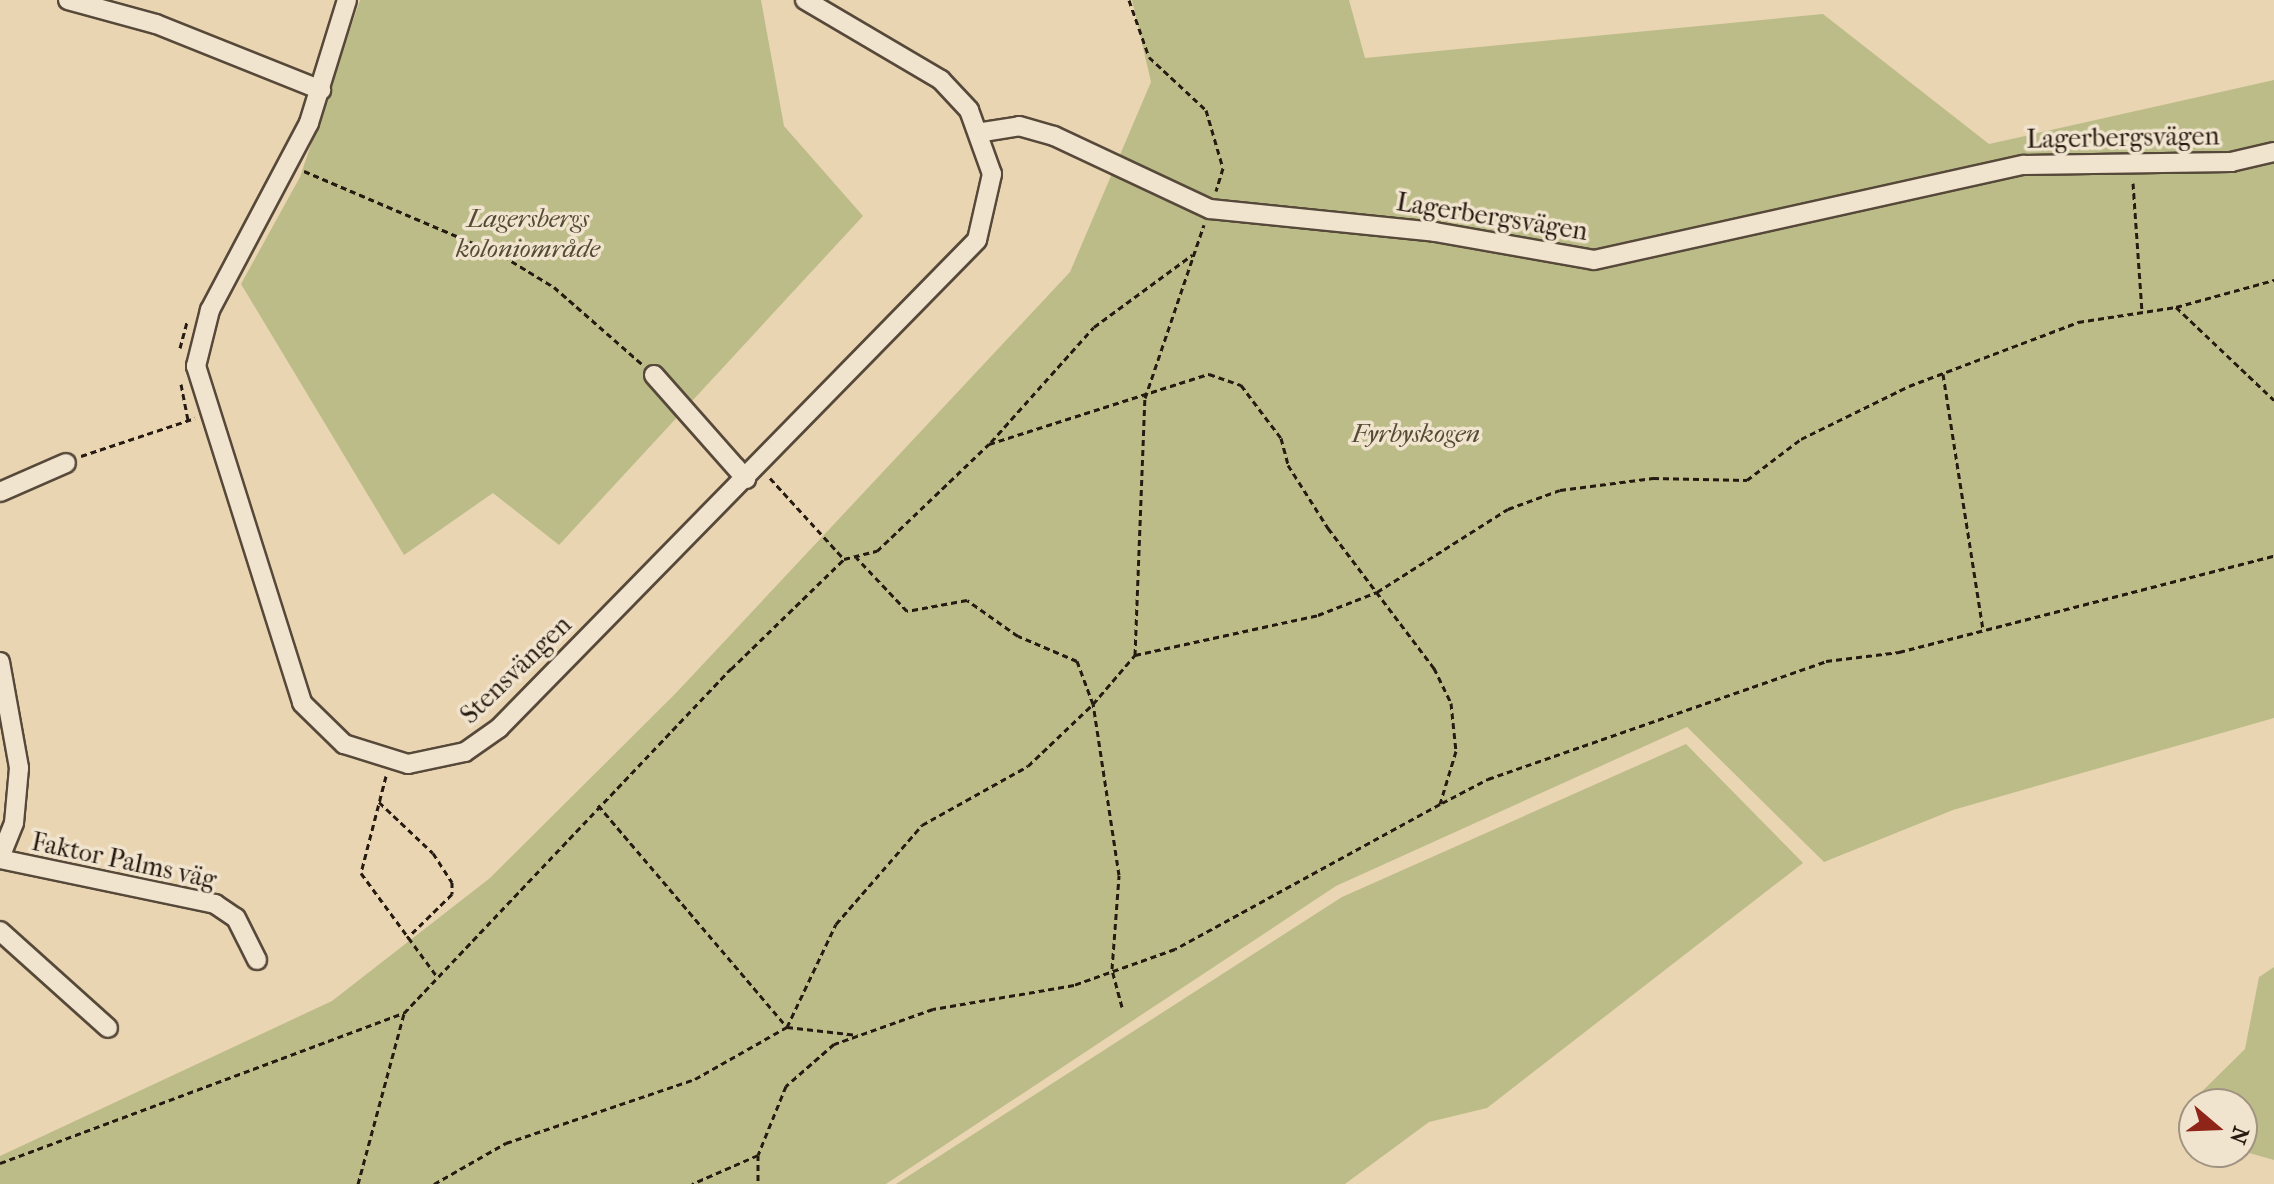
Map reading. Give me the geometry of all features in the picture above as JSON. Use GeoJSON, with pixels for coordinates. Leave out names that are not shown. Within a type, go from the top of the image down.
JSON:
{"type":"FeatureCollection","features":[{"type":"Feature","properties":{"kind":"street"},"geometry":{"type":"LineString","coordinates":[[68,0],[156,24],[321,90]]}},
{"type":"Feature","properties":{"kind":"street","name":"Stensvängen"},"geometry":{"type":"LineString","coordinates":[[347,0],[321,90],[290,164],[202,327],[196,366],[207,415],[302,703],[344,744],[391,762],[449,758],[485,740],[752,473],[977,240],[992,174],[983,132]]}},
{"type":"Feature","properties":{"kind":"street"},"geometry":{"type":"LineString","coordinates":[[805,0],[941,80],[983,132]]}},
{"type":"Feature","properties":{"kind":"street","name":"Lagerbergsvägen"},"geometry":{"type":"LineString","coordinates":[[983,132],[1033,129],[1210,209],[1435,232],[1594,260],[2024,165],[2131,159],[2231,162],[2274,152]]}},
{"type":"Feature","properties":{"kind":"street"},"geometry":{"type":"LineString","coordinates":[[654,375],[752,473]]}},
{"type":"Feature","properties":{"kind":"street"},"geometry":{"type":"LineString","coordinates":[[0,492],[66,463]]}},
{"type":"Feature","properties":{"kind":"street","name":"Faktor Palms väg"},"geometry":{"type":"LineString","coordinates":[[0,662],[19,768],[14,823],[0,858],[215,904],[236,918],[257,960]]}},
{"type":"Feature","properties":{"kind":"street"},"geometry":{"type":"LineString","coordinates":[[0,931],[108,1028]]}},
{"type":"Feature","properties":{"kind":"path"},"geometry":{"type":"LineString","coordinates":[[1129,0],[1149,57],[1206,110],[1223,168],[1145,398],[1135,655]]}},
{"type":"Feature","properties":{"kind":"path"},"geometry":{"type":"LineString","coordinates":[[2131,159],[2142,311]]}},
{"type":"Feature","properties":{"kind":"path"},"geometry":{"type":"LineString","coordinates":[[290,164],[516,264],[600,324],[654,375]]}},
{"type":"Feature","properties":{"kind":"path"},"geometry":{"type":"LineString","coordinates":[[358,1184],[404,1013],[436,975],[598,805],[844,559],[877,551],[989,444],[1094,327],[1192,255]]}},
{"type":"Feature","properties":{"kind":"path"},"geometry":{"type":"LineString","coordinates":[[434,1184],[506,1143],[695,1079],[787,1027],[836,924],[922,825],[1028,766],[1093,704],[1135,655],[1318,615],[1377,592],[1508,509],[1560,490],[1653,478],[1747,480],[1801,439],[1943,374],[2078,322],[2176,307],[2274,280]]}},
{"type":"Feature","properties":{"kind":"path"},"geometry":{"type":"LineString","coordinates":[[2176,307],[2274,400]]}},
{"type":"Feature","properties":{"kind":"path"},"geometry":{"type":"LineString","coordinates":[[989,444],[1071,413],[1145,398],[1209,374],[1241,385],[1257,399],[1288,465],[1451,703],[1456,751],[1440,804]]}},
{"type":"Feature","properties":{"kind":"path"},"geometry":{"type":"LineString","coordinates":[[1943,374],[1983,629]]}},
{"type":"Feature","properties":{"kind":"path"},"geometry":{"type":"LineString","coordinates":[[66,463],[207,415]]}},
{"type":"Feature","properties":{"kind":"path"},"geometry":{"type":"LineString","coordinates":[[752,473],[844,559]]}},
{"type":"Feature","properties":{"kind":"path"},"geometry":{"type":"LineString","coordinates":[[856,556],[907,611],[967,600],[1018,636],[1077,661],[1093,704],[1119,875],[1112,969],[1122,1007]]}},
{"type":"Feature","properties":{"kind":"path"},"geometry":{"type":"LineString","coordinates":[[758,1184],[758,1155],[786,1086],[834,1044],[933,1009],[1074,985],[1175,949],[1488,779],[1826,661],[1899,652],[2274,556]]}},
{"type":"Feature","properties":{"kind":"path"},"geometry":{"type":"LineString","coordinates":[[391,762],[361,873],[436,975]]}},
{"type":"Feature","properties":{"kind":"path"},"geometry":{"type":"LineString","coordinates":[[378,801],[433,853],[452,882],[452,894],[407,938]]}},
{"type":"Feature","properties":{"kind":"path"},"geometry":{"type":"LineString","coordinates":[[598,805],[787,1027],[862,1036]]}},
{"type":"Feature","properties":{"kind":"path"},"geometry":{"type":"LineString","coordinates":[[0,1163],[404,1013]]}},
{"type":"Feature","properties":{"kind":"path"},"geometry":{"type":"LineString","coordinates":[[692,1184],[758,1155]]}},
{"type":"Feature","properties":{"kind":"green space","name":"Lagersbergs koloniområde"},"geometry":{"type":"Polygon","coordinates":[[[360,0],[761,0],[784,126],[863,216],[559,545],[493,493],[404,555],[241,284],[300,177],[360,0]]]}},
{"type":"Feature","properties":{"kind":"green space","name":"Fyrbyskogen"},"geometry":{"type":"Polygon","coordinates":[[[1132,0],[1349,0],[1365,58],[1823,14],[1989,144],[2274,80],[2274,718],[1953,810],[1824,862],[1687,727],[1336,886],[886,1184],[0,1184],[0,1156],[332,1001],[490,878],[676,693],[1070,272],[1151,82],[1132,0]]]}},
{"type":"Feature","properties":{"kind":"green space"},"geometry":{"type":"Polygon","coordinates":[[[1686,744],[1803,863],[1487,1108],[1429,1122],[1345,1184],[896,1184],[1342,897],[1686,744]]]}},
{"type":"Feature","properties":{"kind":"green space"},"geometry":{"type":"Polygon","coordinates":[[[2274,967],[2274,1160],[2258,1156],[2258,1088],[2205,1088],[2245,1049],[2259,977],[2274,967]]]}}]}
